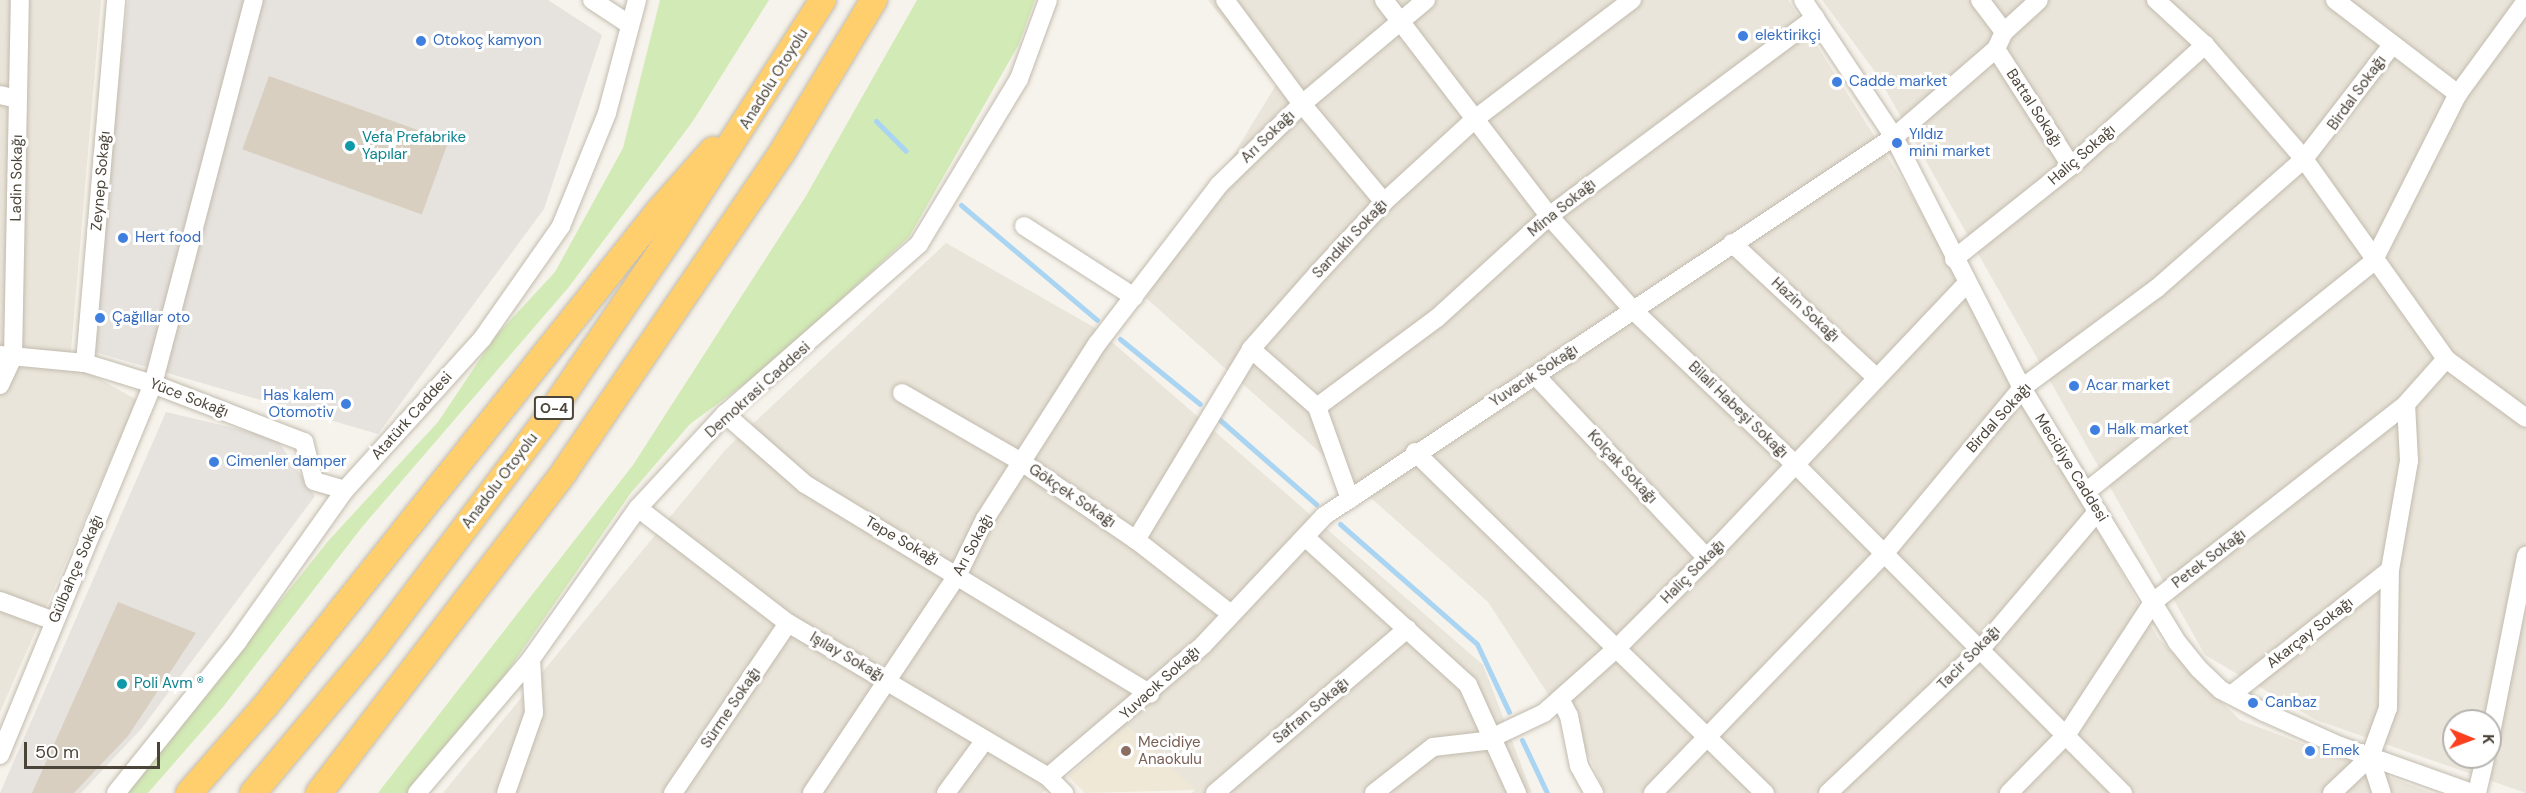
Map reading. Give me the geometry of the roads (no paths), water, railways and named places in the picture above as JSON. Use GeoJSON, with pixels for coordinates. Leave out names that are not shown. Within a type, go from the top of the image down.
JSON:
{"type":"FeatureCollection","features":[{"type":"Feature","properties":{"kind":"highway","name":"Anadolu Otoyolu"},"geometry":{"type":"LineString","coordinates":[[252,793],[375,647],[545,422],[773,82],[823,0]]}},
{"type":"Feature","properties":{"kind":"highway","name":"O-4"},"geometry":{"type":"LineString","coordinates":[[319,793],[332,783],[564,472],[782,154],[874,0]]}},
{"type":"Feature","properties":{"kind":"highway"},"geometry":{"type":"LineString","coordinates":[[189,793],[266,705],[540,365],[658,212],[773,82]]}},
{"type":"Feature","properties":{"kind":"street","name":"Ladin Sokağı"},"geometry":{"type":"LineString","coordinates":[[7,356],[20,0]]}},
{"type":"Feature","properties":{"kind":"street","name":"Zeynep Sokağı"},"geometry":{"type":"LineString","coordinates":[[85,363],[117,0]]}},
{"type":"Feature","properties":{"kind":"street","name":"Gülbahçe Sokağı"},"geometry":{"type":"LineString","coordinates":[[0,755],[153,384],[254,0]]}},
{"type":"Feature","properties":{"kind":"street"},"geometry":{"type":"LineString","coordinates":[[592,0],[630,25]]}},
{"type":"Feature","properties":{"kind":"street","name":"Atatürk Caddesi"},"geometry":{"type":"LineString","coordinates":[[116,793],[238,640],[345,490],[483,339],[561,226],[607,113],[637,0]]}},
{"type":"Feature","properties":{"kind":"street","name":"Demokrasi Caddesi"},"geometry":{"type":"LineString","coordinates":[[417,793],[531,658],[639,508],[725,414],[919,244],[1019,79],[1048,0]]}},
{"type":"Feature","properties":{"kind":"street"},"geometry":{"type":"LineString","coordinates":[[1225,0],[1302,104],[1384,202]]}},
{"type":"Feature","properties":{"kind":"street","name":"Bilali Habeşi Sokağı"},"geometry":{"type":"LineString","coordinates":[[1384,0],[1549,216],[1634,310],[1797,466],[2067,734],[2123,793]]}},
{"type":"Feature","properties":{"kind":"street","name":"Arı Sokağı"},"geometry":{"type":"LineString","coordinates":[[812,793],[958,574],[985,519],[1023,463],[1097,344],[1219,185],[1302,104],[1426,0]]}},
{"type":"Feature","properties":{"kind":"street","name":"Sandıklı Sokağı"},"geometry":{"type":"LineString","coordinates":[[1136,540],[1251,349],[1384,202],[1475,120],[1632,0]]}},
{"type":"Feature","properties":{"kind":"street","name":"Mecidiye Caddesi"},"geometry":{"type":"LineString","coordinates":[[1803,0],[1894,137],[1954,259],[2022,388],[2153,602],[2199,669],[2230,695],[2370,757],[2472,793]]}},
{"type":"Feature","properties":{"kind":"street"},"geometry":{"type":"LineString","coordinates":[[1980,0],[2004,32]]}},
{"type":"Feature","properties":{"kind":"street","name":"Yuvacık Sokağı"},"geometry":{"type":"LineString","coordinates":[[1048,777],[1150,694],[1305,537],[1350,499],[1415,452],[1536,376],[1894,137],[1996,49],[2004,32],[2039,0]]}},
{"type":"Feature","properties":{"kind":"street"},"geometry":{"type":"LineString","coordinates":[[2335,0],[2458,94]]}},
{"type":"Feature","properties":{"kind":"street"},"geometry":{"type":"LineString","coordinates":[[2086,492],[2373,262],[2458,94],[2526,1]]}},
{"type":"Feature","properties":{"kind":"street"},"geometry":{"type":"LineString","coordinates":[[2165,4],[2205,45],[2304,159],[2373,262],[2446,359],[2526,418]]}},
{"type":"Feature","properties":{"kind":"street","name":"Mina Sokağı"},"geometry":{"type":"LineString","coordinates":[[1317,407],[1437,318],[1549,216],[1815,18]]}},
{"type":"Feature","properties":{"kind":"street","name":"Birdal Sokağı"},"geometry":{"type":"LineString","coordinates":[[1653,793],[1707,734],[1884,554],[2022,388],[2156,289],[2304,159],[2393,44]]}},
{"type":"Feature","properties":{"kind":"street","name":"Haliç Sokağı"},"geometry":{"type":"LineString","coordinates":[[1954,259],[2071,166],[2205,45]]}},
{"type":"Feature","properties":{"kind":"street","name":"Battal Sokağı"},"geometry":{"type":"LineString","coordinates":[[1996,49],[2071,166]]}},
{"type":"Feature","properties":{"kind":"street"},"geometry":{"type":"LineString","coordinates":[[0,94],[18,99]]}},
{"type":"Feature","properties":{"kind":"street"},"geometry":{"type":"LineString","coordinates":[[1024,226],[1134,297]]}},
{"type":"Feature","properties":{"kind":"street","name":"Hazin Sokağı"},"geometry":{"type":"LineString","coordinates":[[1732,243],[1877,378]]}},
{"type":"Feature","properties":{"kind":"street","name":"Haliç Sokağı"},"geometry":{"type":"LineString","coordinates":[[1374,793],[1433,747],[1492,737],[1544,713],[1618,647],[1707,558],[1797,466],[1967,283]]}},
{"type":"Feature","properties":{"kind":"street"},"geometry":{"type":"LineString","coordinates":[[1251,349],[1317,407],[1350,499]]}},
{"type":"Feature","properties":{"kind":"street"},"geometry":{"type":"LineString","coordinates":[[0,386],[7,356]]}},
{"type":"Feature","properties":{"kind":"street","name":"Yüce Sokağı"},"geometry":{"type":"LineString","coordinates":[[7,356],[85,363],[153,384],[303,442],[314,481],[345,490]]}},
{"type":"Feature","properties":{"kind":"street","name":"Petek Sokağı"},"geometry":{"type":"LineString","coordinates":[[2009,793],[2067,734],[2153,602],[2406,404],[2446,359]]}},
{"type":"Feature","properties":{"kind":"street","name":"Kolçak Sokağı"},"geometry":{"type":"LineString","coordinates":[[1536,376],[1707,558]]}},
{"type":"Feature","properties":{"kind":"street","name":"Gökçek Sokağı"},"geometry":{"type":"LineString","coordinates":[[903,393],[1023,463],[1136,540],[1231,614]]}},
{"type":"Feature","properties":{"kind":"street"},"geometry":{"type":"LineString","coordinates":[[2332,793],[2370,757],[2388,708],[2390,570],[2409,461],[2406,404]]}},
{"type":"Feature","properties":{"kind":"street","name":"Tepe Sokağı"},"geometry":{"type":"LineString","coordinates":[[725,414],[805,484],[958,574],[1150,694]]}},
{"type":"Feature","properties":{"kind":"street"},"geometry":{"type":"LineString","coordinates":[[1415,452],[1618,647],[1765,793]]}},
{"type":"Feature","properties":{"kind":"street","name":"Işılay Sokağı"},"geometry":{"type":"LineString","coordinates":[[639,508],[788,623],[1048,777],[1064,793]]}},
{"type":"Feature","properties":{"kind":"street","name":"Tacir Sokağı"},"geometry":{"type":"LineString","coordinates":[[1828,793],[1980,650],[2098,511]]}},
{"type":"Feature","properties":{"kind":"street"},"geometry":{"type":"LineString","coordinates":[[1305,537],[1468,685],[1517,793]]}},
{"type":"Feature","properties":{"kind":"street"},"geometry":{"type":"LineString","coordinates":[[2496,709],[2526,556]]}},
{"type":"Feature","properties":{"kind":"street","name":"Akarçay Sokağı"},"geometry":{"type":"LineString","coordinates":[[2230,695],[2390,570]]}},
{"type":"Feature","properties":{"kind":"street"},"geometry":{"type":"LineString","coordinates":[[0,601],[54,621]]}},
{"type":"Feature","properties":{"kind":"street","name":"Sürme Sokağı"},"geometry":{"type":"LineString","coordinates":[[673,793],[788,623]]}},
{"type":"Feature","properties":{"kind":"street","name":"Safran Sokağı"},"geometry":{"type":"LineString","coordinates":[[1215,793],[1407,629]]}},
{"type":"Feature","properties":{"kind":"street"},"geometry":{"type":"LineString","coordinates":[[506,793],[534,713],[531,658]]}},
{"type":"Feature","properties":{"kind":"street"},"geometry":{"type":"LineString","coordinates":[[1560,699],[1569,716],[1579,766],[1594,793]]}},
{"type":"Feature","properties":{"kind":"street"},"geometry":{"type":"LineString","coordinates":[[946,793],[985,740]]}},
{"type":"Feature","properties":{"kind":"street"},"geometry":{"type":"LineString","coordinates":[[2370,757],[2382,793]]}},
{"type":"Feature","properties":{"kind":"street"},"geometry":{"type":"LineString","coordinates":[[2477,793],[2483,769]]}},
{"type":"Feature","properties":{"kind":"waterway"},"geometry":{"type":"LineString","coordinates":[[876,121],[906,151]]}},
{"type":"Feature","properties":{"kind":"waterway"},"geometry":{"type":"LineString","coordinates":[[961,205],[1097,320]]}},
{"type":"Feature","properties":{"kind":"waterway"},"geometry":{"type":"LineString","coordinates":[[1120,339],[1200,404]]}},
{"type":"Feature","properties":{"kind":"waterway"},"geometry":{"type":"LineString","coordinates":[[1220,420],[1316,504]]}},
{"type":"Feature","properties":{"kind":"waterway"},"geometry":{"type":"LineString","coordinates":[[1340,524],[1477,644],[1509,712]]}},
{"type":"Feature","properties":{"kind":"waterway"},"geometry":{"type":"LineString","coordinates":[[1522,740],[1547,793]]}},
{"type":"Feature","properties":{"kind":"place","name":"elektirikçi"},"geometry":{"type":"Point","coordinates":[1743,36]}},
{"type":"Feature","properties":{"kind":"place","name":"Otokoç kamyon"},"geometry":{"type":"Point","coordinates":[421,41]}},
{"type":"Feature","properties":{"kind":"place","name":"Cadde market"},"geometry":{"type":"Point","coordinates":[1837,82]}},
{"type":"Feature","properties":{"kind":"place","name":"Yıldız mini market"},"geometry":{"type":"Point","coordinates":[1897,143]}},
{"type":"Feature","properties":{"kind":"place","name":"Vefa Prefabrike Yapılar"},"geometry":{"type":"Point","coordinates":[350,146]}},
{"type":"Feature","properties":{"kind":"place","name":"Hert food"},"geometry":{"type":"Point","coordinates":[123,238]}},
{"type":"Feature","properties":{"kind":"place","name":"Çağıllar oto"},"geometry":{"type":"Point","coordinates":[100,318]}},
{"type":"Feature","properties":{"kind":"place","name":"Acar market"},"geometry":{"type":"Point","coordinates":[2074,386]}},
{"type":"Feature","properties":{"kind":"place","name":"Has kalem Otomotiv"},"geometry":{"type":"Point","coordinates":[346,404]}},
{"type":"Feature","properties":{"kind":"place","name":"Halk market"},"geometry":{"type":"Point","coordinates":[2095,430]}},
{"type":"Feature","properties":{"kind":"place","name":"Cimenler damper"},"geometry":{"type":"Point","coordinates":[214,462]}},
{"type":"Feature","properties":{"kind":"place","name":"Poli Avm ®"},"geometry":{"type":"Point","coordinates":[122,684]}},
{"type":"Feature","properties":{"kind":"place","name":"Canbaz"},"geometry":{"type":"Point","coordinates":[2253,703]}},
{"type":"Feature","properties":{"kind":"place","name":"Mecidiye Anaokulu"},"geometry":{"type":"Point","coordinates":[1126,751]}},
{"type":"Feature","properties":{"kind":"place","name":"Emek"},"geometry":{"type":"Point","coordinates":[2310,751]}}]}
